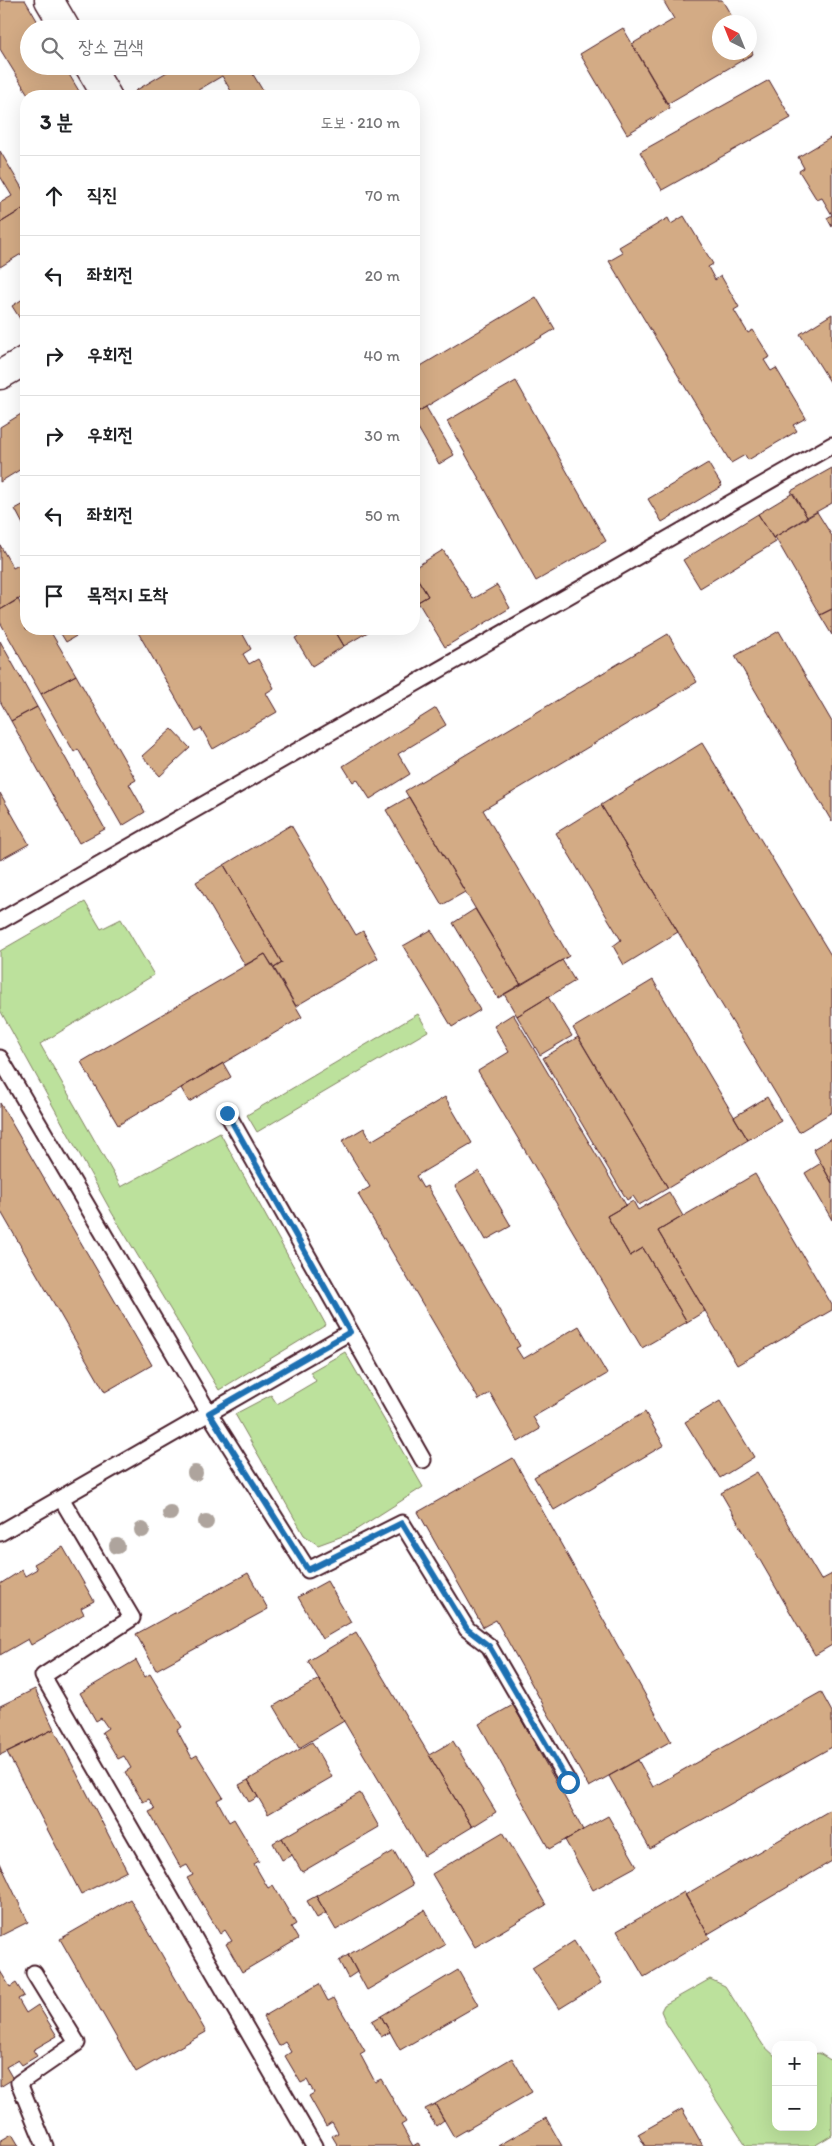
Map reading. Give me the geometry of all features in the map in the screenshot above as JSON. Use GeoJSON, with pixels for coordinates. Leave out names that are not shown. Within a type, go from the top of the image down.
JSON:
{"type":"FeatureCollection","features":[{"type":"Feature","properties":{"kind":"street"},"geometry":{"type":"LineString","coordinates":[[49,0],[61,20]]}},
{"type":"Feature","properties":{"kind":"street"},"geometry":{"type":"LineString","coordinates":[[94,75],[103,90]]}},
{"type":"Feature","properties":{"kind":"street"},"geometry":{"type":"LineString","coordinates":[[0,375],[20,363]]}},
{"type":"Feature","properties":{"kind":"lane"},"geometry":{"type":"LineString","coordinates":[[0,922],[832,445]]}},
{"type":"Feature","properties":{"kind":"lane"},"geometry":{"type":"LineString","coordinates":[[0,1058],[209,1413],[308,1570],[402,1523],[467,1629],[489,1646],[568,1782]]}},
{"type":"Feature","properties":{"kind":"lane"},"geometry":{"type":"LineString","coordinates":[[227,1113],[423,1460]]}},
{"type":"Feature","properties":{"kind":"lane"},"geometry":{"type":"LineString","coordinates":[[0,1533],[350,1332]]}},
{"type":"Feature","properties":{"kind":"lane"},"geometry":{"type":"LineString","coordinates":[[60,1498],[132,1618],[43,1676],[314,2146]]}},
{"type":"Feature","properties":{"kind":"lane"},"geometry":{"type":"LineString","coordinates":[[34,1973],[77,2043],[19,2083],[45,2146]]}},
{"type":"Feature","properties":{"kind":"green space"},"geometry":{"type":"Polygon","coordinates":[[[85,902],[101,929],[121,919],[154,975],[40,1044],[121,1187],[220,1133],[326,1325],[219,1390],[112,1213],[0,1010],[0,951],[85,902]]]}},
{"type":"Feature","properties":{"kind":"green space"},"geometry":{"type":"Polygon","coordinates":[[[418,1014],[428,1031],[257,1132],[247,1115],[418,1014]]]}},
{"type":"Feature","properties":{"kind":"green space"},"geometry":{"type":"Polygon","coordinates":[[[345,1352],[423,1487],[351,1533],[318,1545],[304,1535],[235,1414],[271,1395],[277,1404],[316,1381],[310,1372],[345,1352]]]}},
{"type":"Feature","properties":{"kind":"green space"},"geometry":{"type":"Polygon","coordinates":[[[710,1979],[725,1986],[763,2045],[772,2053],[772,2131],[817,2131],[817,2053],[832,2061],[832,2135],[814,2146],[746,2146],[666,2023],[661,2011],[664,2005],[710,1979]]]}},
{"type":"Feature","properties":{"kind":"building"},"geometry":{"type":"Polygon","coordinates":[[[0,0],[25,0],[37,20],[20,20],[20,75],[69,75],[78,90],[25,90],[0,49],[0,0]]]}},
{"type":"Feature","properties":{"kind":"building"},"geometry":{"type":"Polygon","coordinates":[[[663,0],[722,0],[731,15],[712,15],[712,60],[743,60],[667,104],[632,44],[674,19],[663,0]]]}},
{"type":"Feature","properties":{"kind":"building"},"geometry":{"type":"Polygon","coordinates":[[[623,28],[670,108],[627,134],[580,54],[623,28]]]}},
{"type":"Feature","properties":{"kind":"building"},"geometry":{"type":"Polygon","coordinates":[[[162,75],[253,75],[262,90],[230,90],[222,76],[198,90],[137,90],[162,75]]]}},
{"type":"Feature","properties":{"kind":"building"},"geometry":{"type":"Polygon","coordinates":[[[769,80],[791,118],[662,190],[640,152],[769,80]]]}},
{"type":"Feature","properties":{"kind":"building"},"geometry":{"type":"Polygon","coordinates":[[[832,137],[832,215],[822,198],[817,200],[799,171],[804,168],[798,157],[832,137]]]}},
{"type":"Feature","properties":{"kind":"building"},"geometry":{"type":"Polygon","coordinates":[[[0,151],[20,185],[20,211],[0,223],[0,203],[12,196],[0,176],[0,151]]]}},
{"type":"Feature","properties":{"kind":"building"},"geometry":{"type":"Polygon","coordinates":[[[20,211],[20,255],[0,267],[0,223],[20,211]]]}},
{"type":"Feature","properties":{"kind":"building"},"geometry":{"type":"Polygon","coordinates":[[[832,215],[832,227],[827,218],[832,215]]]}},
{"type":"Feature","properties":{"kind":"building"},"geometry":{"type":"Polygon","coordinates":[[[684,216],[713,264],[708,267],[715,280],[721,276],[739,307],[734,310],[748,333],[753,330],[770,357],[764,360],[771,371],[776,368],[806,418],[793,425],[797,431],[748,460],[745,455],[731,463],[609,261],[623,253],[619,247],[668,218],[671,224],[684,216]]]}},
{"type":"Feature","properties":{"kind":"building"},"geometry":{"type":"Polygon","coordinates":[[[536,297],[555,329],[420,410],[420,366],[536,297]]]}},
{"type":"Feature","properties":{"kind":"building"},"geometry":{"type":"Polygon","coordinates":[[[20,301],[20,319],[12,306],[20,301]]]}},
{"type":"Feature","properties":{"kind":"building"},"geometry":{"type":"Polygon","coordinates":[[[832,314],[832,385],[800,334],[832,314]]]}},
{"type":"Feature","properties":{"kind":"building"},"geometry":{"type":"Polygon","coordinates":[[[516,381],[606,541],[536,581],[447,421],[516,381]]]}},
{"type":"Feature","properties":{"kind":"building"},"geometry":{"type":"Polygon","coordinates":[[[426,407],[454,455],[439,464],[420,431],[420,410],[426,407]]]}},
{"type":"Feature","properties":{"kind":"building"},"geometry":{"type":"Polygon","coordinates":[[[20,415],[20,470],[0,482],[0,427],[20,415]]]}},
{"type":"Feature","properties":{"kind":"building"},"geometry":{"type":"Polygon","coordinates":[[[708,463],[722,486],[662,522],[648,499],[708,463]]]}},
{"type":"Feature","properties":{"kind":"building"},"geometry":{"type":"Polygon","coordinates":[[[832,468],[832,503],[807,517],[791,491],[832,468]]]}},
{"type":"Feature","properties":{"kind":"building"},"geometry":{"type":"Polygon","coordinates":[[[793,493],[807,517],[773,538],[758,514],[793,493]]]}},
{"type":"Feature","properties":{"kind":"building"},"geometry":{"type":"Polygon","coordinates":[[[20,506],[20,519],[15,509],[20,506]]]}},
{"type":"Feature","properties":{"kind":"building"},"geometry":{"type":"Polygon","coordinates":[[[817,512],[832,536],[832,609],[820,615],[775,537],[817,512]]]}},
{"type":"Feature","properties":{"kind":"building"},"geometry":{"type":"Polygon","coordinates":[[[758,514],[776,542],[700,588],[683,560],[758,514]]]}},
{"type":"Feature","properties":{"kind":"building"},"geometry":{"type":"Polygon","coordinates":[[[0,545],[13,568],[20,564],[20,598],[0,610],[0,545]]]}},
{"type":"Feature","properties":{"kind":"building"},"geometry":{"type":"Polygon","coordinates":[[[443,550],[473,599],[497,585],[510,608],[445,647],[420,605],[420,601],[428,596],[420,583],[420,564],[443,550]]]}},
{"type":"Feature","properties":{"kind":"building"},"geometry":{"type":"Polygon","coordinates":[[[420,583],[428,596],[420,601],[420,583]]]}},
{"type":"Feature","properties":{"kind":"building"},"geometry":{"type":"Polygon","coordinates":[[[18,599],[20,603],[20,635],[53,635],[76,675],[41,694],[0,622],[0,610],[18,599]]]}},
{"type":"Feature","properties":{"kind":"building"},"geometry":{"type":"Polygon","coordinates":[[[832,609],[832,635],[820,615],[832,609]]]}},
{"type":"Feature","properties":{"kind":"building"},"geometry":{"type":"Polygon","coordinates":[[[779,631],[832,722],[832,822],[735,656],[779,631]]]}},
{"type":"Feature","properties":{"kind":"building"},"geometry":{"type":"Polygon","coordinates":[[[668,634],[697,682],[483,810],[569,956],[521,985],[405,791],[668,634]]]}},
{"type":"Feature","properties":{"kind":"building"},"geometry":{"type":"Polygon","coordinates":[[[62,635],[78,635],[66,642],[62,635]]]}},
{"type":"Feature","properties":{"kind":"building"},"geometry":{"type":"Polygon","coordinates":[[[139,635],[243,635],[251,649],[243,654],[249,664],[258,659],[274,688],[266,693],[277,712],[213,749],[201,728],[195,731],[139,635]]]}},
{"type":"Feature","properties":{"kind":"building"},"geometry":{"type":"Polygon","coordinates":[[[300,635],[338,635],[344,646],[312,666],[295,638],[300,635]]]}},
{"type":"Feature","properties":{"kind":"building"},"geometry":{"type":"Polygon","coordinates":[[[338,635],[363,635],[344,646],[338,635]]]}},
{"type":"Feature","properties":{"kind":"building"},"geometry":{"type":"Polygon","coordinates":[[[0,641],[37,707],[11,721],[0,701],[0,641]]]}},
{"type":"Feature","properties":{"kind":"building"},"geometry":{"type":"Polygon","coordinates":[[[76,675],[136,780],[129,784],[145,812],[122,826],[78,749],[74,752],[41,694],[76,675]]]}},
{"type":"Feature","properties":{"kind":"building"},"geometry":{"type":"Polygon","coordinates":[[[37,707],[105,829],[79,843],[11,721],[37,707]]]}},
{"type":"Feature","properties":{"kind":"building"},"geometry":{"type":"Polygon","coordinates":[[[436,708],[446,725],[398,754],[410,774],[370,799],[357,779],[353,782],[343,766],[436,708]]]}},
{"type":"Feature","properties":{"kind":"building"},"geometry":{"type":"Polygon","coordinates":[[[172,729],[190,748],[160,776],[142,756],[172,729]]]}},
{"type":"Feature","properties":{"kind":"building"},"geometry":{"type":"Polygon","coordinates":[[[702,743],[832,957],[832,1112],[799,1132],[601,805],[702,743]]]}},
{"type":"Feature","properties":{"kind":"building"},"geometry":{"type":"Polygon","coordinates":[[[0,793],[29,844],[0,860],[0,793]]]}},
{"type":"Feature","properties":{"kind":"building"},"geometry":{"type":"Polygon","coordinates":[[[409,797],[465,892],[442,905],[386,810],[409,797]]]}},
{"type":"Feature","properties":{"kind":"building"},"geometry":{"type":"Polygon","coordinates":[[[601,805],[678,932],[624,965],[613,946],[621,940],[556,833],[601,805]]]}},
{"type":"Feature","properties":{"kind":"building"},"geometry":{"type":"Polygon","coordinates":[[[291,825],[356,935],[363,931],[378,958],[296,1006],[274,968],[282,963],[224,865],[291,825]]]}},
{"type":"Feature","properties":{"kind":"building"},"geometry":{"type":"Polygon","coordinates":[[[224,865],[282,963],[274,968],[265,954],[245,965],[196,882],[224,865]]]}},
{"type":"Feature","properties":{"kind":"building"},"geometry":{"type":"Polygon","coordinates":[[[475,909],[521,985],[498,998],[453,923],[475,909]]]}},
{"type":"Feature","properties":{"kind":"building"},"geometry":{"type":"Polygon","coordinates":[[[431,930],[480,1010],[452,1027],[403,946],[431,930]]]}},
{"type":"Feature","properties":{"kind":"building"},"geometry":{"type":"Polygon","coordinates":[[[265,954],[302,1017],[118,1125],[81,1062],[265,954]]]}},
{"type":"Feature","properties":{"kind":"building"},"geometry":{"type":"Polygon","coordinates":[[[562,960],[575,981],[517,1016],[504,994],[562,960]]]}},
{"type":"Feature","properties":{"kind":"building"},"geometry":{"type":"Polygon","coordinates":[[[653,980],[748,1140],[668,1188],[573,1028],[653,980]]]}},
{"type":"Feature","properties":{"kind":"building"},"geometry":{"type":"Polygon","coordinates":[[[548,997],[572,1036],[540,1055],[517,1016],[548,997]]]}},
{"type":"Feature","properties":{"kind":"building"},"geometry":{"type":"Polygon","coordinates":[[[513,1014],[626,1205],[607,1216],[630,1256],[643,1248],[687,1322],[642,1348],[478,1071],[509,1052],[494,1026],[513,1014]]]}},
{"type":"Feature","properties":{"kind":"building"},"geometry":{"type":"Polygon","coordinates":[[[578,1037],[668,1188],[639,1205],[633,1196],[627,1200],[543,1058],[578,1037]]]}},
{"type":"Feature","properties":{"kind":"building"},"geometry":{"type":"Polygon","coordinates":[[[223,1063],[231,1077],[189,1102],[181,1088],[223,1063]]]}},
{"type":"Feature","properties":{"kind":"building"},"geometry":{"type":"Polygon","coordinates":[[[445,1097],[472,1143],[416,1176],[423,1188],[427,1186],[520,1346],[516,1348],[523,1359],[579,1326],[607,1374],[533,1417],[540,1429],[518,1442],[490,1393],[479,1400],[358,1194],[370,1187],[342,1141],[364,1128],[371,1141],[445,1097]]]}},
{"type":"Feature","properties":{"kind":"building"},"geometry":{"type":"Polygon","coordinates":[[[767,1097],[781,1121],[748,1140],[734,1117],[767,1097]]]}},
{"type":"Feature","properties":{"kind":"building"},"geometry":{"type":"Polygon","coordinates":[[[0,1103],[152,1365],[105,1392],[0,1210],[0,1103]]]}},
{"type":"Feature","properties":{"kind":"building"},"geometry":{"type":"Polygon","coordinates":[[[832,1138],[832,1183],[813,1149],[832,1138]]]}},
{"type":"Feature","properties":{"kind":"building"},"geometry":{"type":"Polygon","coordinates":[[[821,1163],[832,1183],[832,1220],[805,1173],[821,1163]]]}},
{"type":"Feature","properties":{"kind":"building"},"geometry":{"type":"Polygon","coordinates":[[[479,1171],[511,1226],[486,1240],[455,1186],[479,1171]]]}},
{"type":"Feature","properties":{"kind":"building"},"geometry":{"type":"Polygon","coordinates":[[[755,1174],[832,1305],[832,1310],[737,1365],[658,1231],[755,1174]]]}},
{"type":"Feature","properties":{"kind":"building"},"geometry":{"type":"Polygon","coordinates":[[[669,1192],[683,1216],[658,1231],[705,1311],[687,1322],[643,1248],[630,1256],[607,1216],[633,1201],[638,1210],[669,1192]]]}},
{"type":"Feature","properties":{"kind":"building"},"geometry":{"type":"Polygon","coordinates":[[[720,1401],[754,1457],[720,1478],[685,1422],[720,1401]]]}},
{"type":"Feature","properties":{"kind":"building"},"geometry":{"type":"Polygon","coordinates":[[[645,1412],[664,1445],[554,1510],[534,1477],[645,1412]]]}},
{"type":"Feature","properties":{"kind":"building"},"geometry":{"type":"Polygon","coordinates":[[[513,1458],[671,1741],[589,1787],[496,1620],[483,1627],[418,1512],[513,1458]]]}},
{"type":"Feature","properties":{"kind":"building"},"geometry":{"type":"Polygon","coordinates":[[[757,1472],[821,1580],[832,1574],[832,1645],[815,1655],[721,1493],[757,1472]]]}},
{"type":"Feature","properties":{"kind":"building"},"geometry":{"type":"Polygon","coordinates":[[[63,1547],[94,1601],[81,1608],[84,1614],[31,1645],[28,1639],[0,1655],[0,1584],[22,1570],[25,1576],[37,1569],[34,1564],[63,1547]]]}},
{"type":"Feature","properties":{"kind":"building"},"geometry":{"type":"Polygon","coordinates":[[[248,1573],[268,1609],[156,1670],[136,1634],[248,1573]]]}},
{"type":"Feature","properties":{"kind":"building"},"geometry":{"type":"Polygon","coordinates":[[[327,1581],[351,1622],[322,1639],[298,1597],[327,1581]]]}},
{"type":"Feature","properties":{"kind":"building"},"geometry":{"type":"Polygon","coordinates":[[[356,1632],[472,1827],[424,1856],[308,1661],[356,1632]]]}},
{"type":"Feature","properties":{"kind":"building"},"geometry":{"type":"Polygon","coordinates":[[[136,1660],[145,1677],[150,1674],[182,1727],[177,1730],[192,1758],[197,1755],[223,1797],[217,1800],[229,1822],[234,1819],[259,1861],[254,1864],[268,1888],[273,1885],[296,1924],[291,1927],[298,1939],[242,1972],[226,1944],[232,1941],[225,1930],[220,1934],[187,1878],[193,1875],[187,1865],[181,1868],[149,1812],[155,1809],[149,1799],[143,1802],[125,1772],[131,1768],[124,1756],[118,1759],[102,1732],[108,1728],[101,1718],[96,1721],[80,1693],[136,1660]]]}},
{"type":"Feature","properties":{"kind":"building"},"geometry":{"type":"Polygon","coordinates":[[[319,1679],[344,1721],[299,1748],[274,1706],[319,1679]]]}},
{"type":"Feature","properties":{"kind":"building"},"geometry":{"type":"Polygon","coordinates":[[[35,1689],[54,1729],[0,1755],[0,1706],[35,1689]]]}},
{"type":"Feature","properties":{"kind":"building"},"geometry":{"type":"Polygon","coordinates":[[[821,1692],[832,1712],[832,1747],[650,1849],[609,1776],[638,1760],[653,1787],[821,1692]]]}},
{"type":"Feature","properties":{"kind":"building"},"geometry":{"type":"Polygon","coordinates":[[[513,1705],[583,1830],[549,1849],[479,1724],[513,1705]]]}},
{"type":"Feature","properties":{"kind":"building"},"geometry":{"type":"Polygon","coordinates":[[[54,1729],[127,1871],[81,1894],[7,1752],[54,1729]]]}},
{"type":"Feature","properties":{"kind":"building"},"geometry":{"type":"Polygon","coordinates":[[[453,1741],[496,1812],[472,1827],[429,1755],[453,1741]]]}},
{"type":"Feature","properties":{"kind":"building"},"geometry":{"type":"Polygon","coordinates":[[[312,1742],[332,1777],[268,1814],[248,1780],[312,1742]]]}},
{"type":"Feature","properties":{"kind":"building"},"geometry":{"type":"Polygon","coordinates":[[[248,1780],[258,1797],[249,1802],[239,1785],[248,1780]]]}},
{"type":"Feature","properties":{"kind":"building"},"geometry":{"type":"Polygon","coordinates":[[[360,1793],[379,1827],[302,1872],[282,1838],[360,1793]]]}},
{"type":"Feature","properties":{"kind":"building"},"geometry":{"type":"Polygon","coordinates":[[[832,1809],[832,1861],[708,1934],[685,1895],[832,1809]]]}},
{"type":"Feature","properties":{"kind":"building"},"geometry":{"type":"Polygon","coordinates":[[[608,1816],[637,1866],[593,1890],[565,1840],[608,1816]]]}},
{"type":"Feature","properties":{"kind":"building"},"geometry":{"type":"Polygon","coordinates":[[[503,1832],[546,1905],[475,1947],[432,1874],[503,1832]]]}},
{"type":"Feature","properties":{"kind":"building"},"geometry":{"type":"Polygon","coordinates":[[[282,1838],[292,1855],[282,1860],[273,1843],[282,1838]]]}},
{"type":"Feature","properties":{"kind":"building"},"geometry":{"type":"Polygon","coordinates":[[[394,1851],[413,1885],[336,1930],[316,1896],[394,1851]]]}},
{"type":"Feature","properties":{"kind":"building"},"geometry":{"type":"Polygon","coordinates":[[[0,1863],[28,1922],[0,1936],[0,1863]]]}},
{"type":"Feature","properties":{"kind":"building"},"geometry":{"type":"Polygon","coordinates":[[[684,1892],[710,1938],[644,1977],[617,1931],[684,1892]]]}},
{"type":"Feature","properties":{"kind":"building"},"geometry":{"type":"Polygon","coordinates":[[[316,1896],[326,1913],[317,1918],[307,1901],[316,1896]]]}},
{"type":"Feature","properties":{"kind":"building"},"geometry":{"type":"Polygon","coordinates":[[[130,1899],[206,2032],[136,2072],[60,1939],[130,1899]]]}},
{"type":"Feature","properties":{"kind":"building"},"geometry":{"type":"Polygon","coordinates":[[[425,1910],[445,1945],[367,1990],[348,1955],[425,1910]]]}},
{"type":"Feature","properties":{"kind":"building"},"geometry":{"type":"Polygon","coordinates":[[[574,1941],[601,1983],[559,2009],[532,1968],[574,1941]]]}},
{"type":"Feature","properties":{"kind":"building"},"geometry":{"type":"Polygon","coordinates":[[[348,1955],[357,1972],[348,1978],[339,1961],[348,1955]]]}},
{"type":"Feature","properties":{"kind":"building"},"geometry":{"type":"Polygon","coordinates":[[[458,1970],[478,2005],[400,2050],[381,2016],[458,1970]]]}},
{"type":"Feature","properties":{"kind":"building"},"geometry":{"type":"Polygon","coordinates":[[[0,1971],[10,1987],[16,1983],[24,1996],[18,1999],[26,2013],[38,2005],[57,2036],[33,2050],[37,2056],[22,2065],[18,2060],[6,2067],[13,2079],[0,2087],[0,1971]]]}},
{"type":"Feature","properties":{"kind":"building"},"geometry":{"type":"Polygon","coordinates":[[[319,1984],[328,2001],[334,1998],[365,2051],[360,2054],[375,2082],[381,2079],[406,2122],[401,2125],[413,2146],[338,2146],[332,2136],[338,2133],[332,2122],[326,2126],[309,2096],[314,2093],[307,2080],[301,2083],[285,2056],[291,2052],[285,2042],[279,2046],[263,2017],[319,1984]]]}},
{"type":"Feature","properties":{"kind":"building"},"geometry":{"type":"Polygon","coordinates":[[[381,2016],[390,2032],[381,2037],[372,2021],[381,2016]]]}},
{"type":"Feature","properties":{"kind":"building"},"geometry":{"type":"Polygon","coordinates":[[[512,2058],[532,2092],[454,2137],[435,2104],[512,2058]]]}},
{"type":"Feature","properties":{"kind":"building"},"geometry":{"type":"Polygon","coordinates":[[[435,2104],[444,2120],[436,2126],[425,2109],[435,2104]]]}},
{"type":"Feature","properties":{"kind":"building"},"geometry":{"type":"Polygon","coordinates":[[[682,2109],[703,2146],[645,2146],[638,2134],[682,2109]]]}},
{"type":"Feature","properties":{"kind":"building"},"geometry":{"type":"Polygon","coordinates":[[[546,2118],[562,2146],[498,2146],[546,2118]]]}},
{"type":"Feature","properties":{"kind":"building"},"geometry":{"type":"Polygon","coordinates":[[[12,2134],[19,2146],[0,2146],[0,2141],[12,2134]]]}},
{"type":"Feature","properties":{"kind":"route"},"geometry":{"type":"LineString","coordinates":[[227,1113],[350,1332],[209,1413],[308,1570],[402,1523],[467,1629],[489,1646],[568,1782]]}}]}
